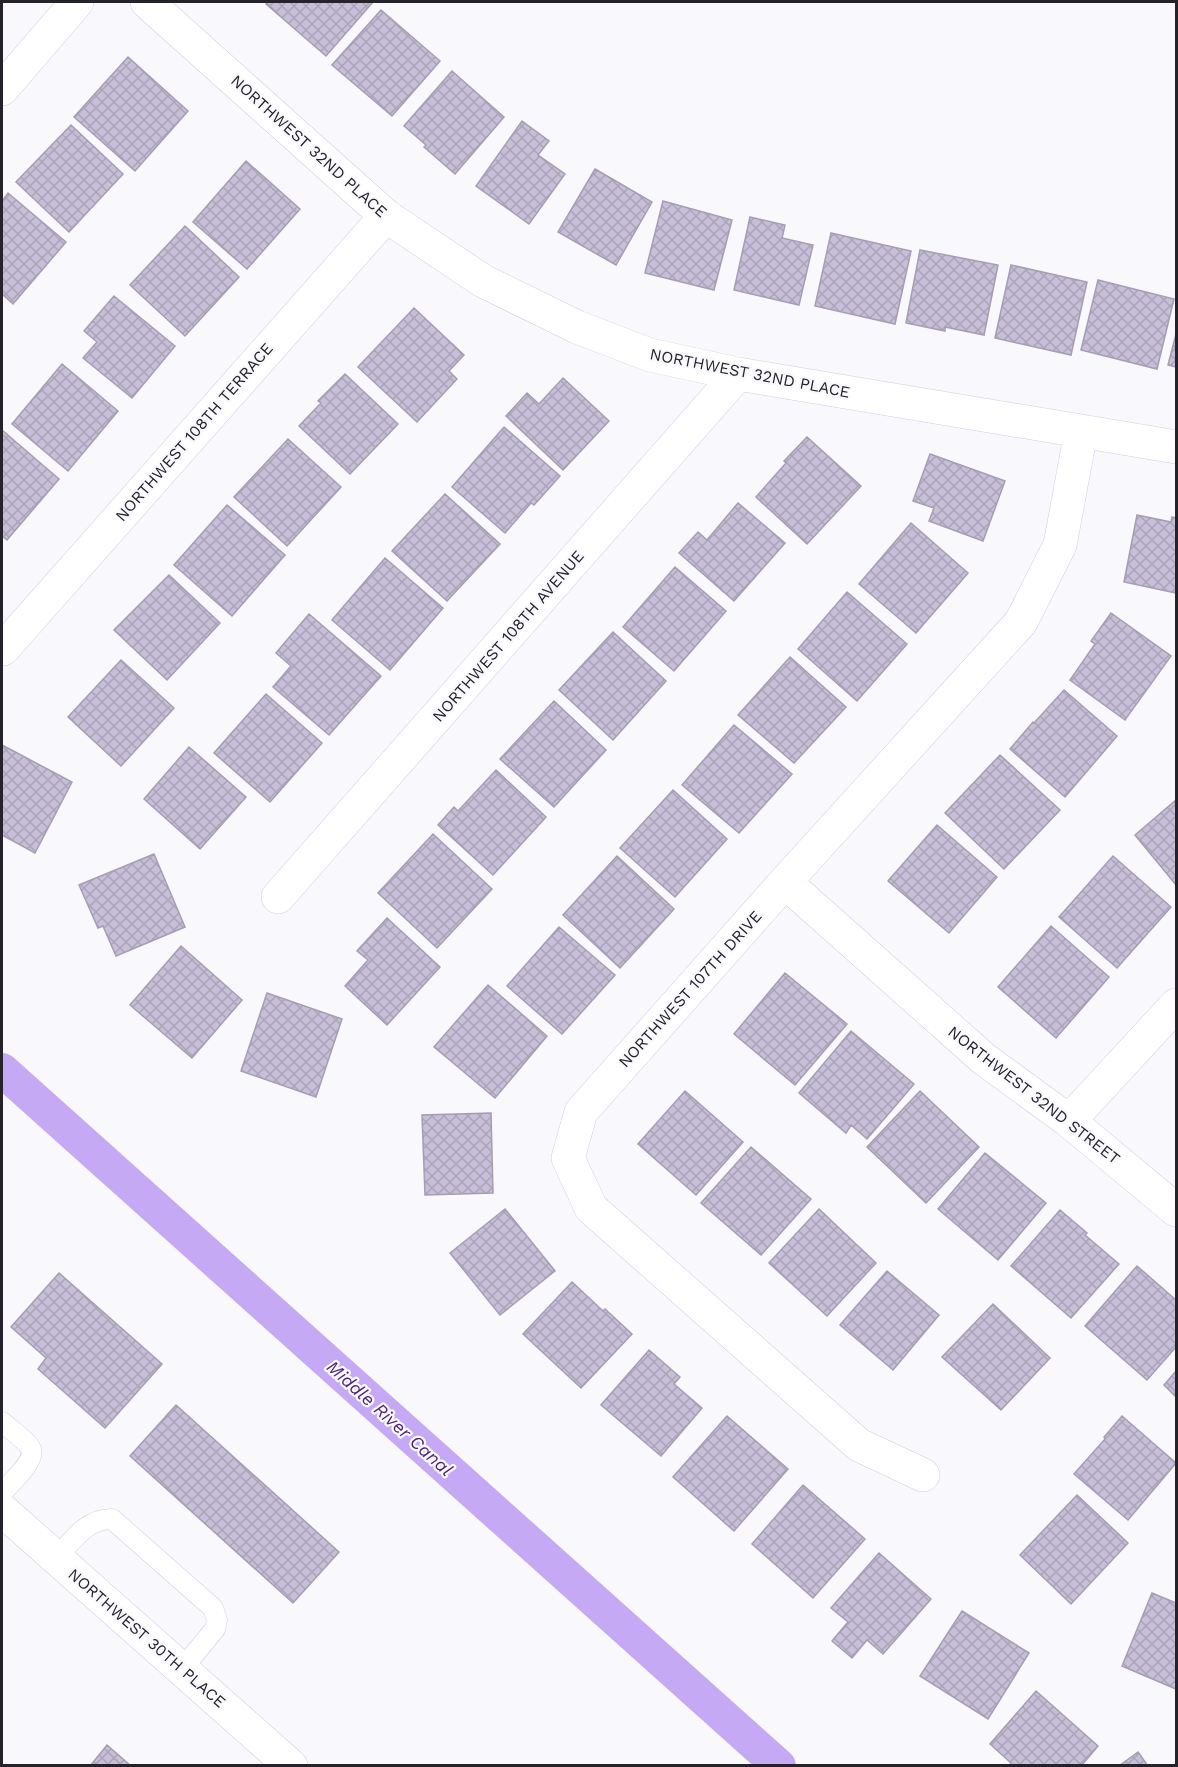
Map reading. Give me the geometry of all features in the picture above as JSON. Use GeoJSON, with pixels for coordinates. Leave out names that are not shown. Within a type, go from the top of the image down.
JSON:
{"type":"FeatureCollection","features":[{"type":"Feature","properties":{"kind":"street"},"geometry":{"type":"LineString","coordinates":[[2,89],[77,2]]}},
{"type":"Feature","properties":{"kind":"street","name":"NORTHWEST 32ND PLACE"},"geometry":{"type":"LineString","coordinates":[[147,2],[386,216],[483,281],[577,327],[650,355],[738,374],[1176,447]]}},
{"type":"Feature","properties":{"kind":"street","name":"NORTHWEST 108TH TERRACE"},"geometry":{"type":"LineString","coordinates":[[3,649],[386,216]]}},
{"type":"Feature","properties":{"kind":"street","name":"NORTHWEST 108TH AVENUE"},"geometry":{"type":"LineString","coordinates":[[278,897],[738,374]]}},
{"type":"Feature","properties":{"kind":"street","name":"NORTHWEST 107TH DRIVE"},"geometry":{"type":"LineString","coordinates":[[923,1475],[859,1445],[591,1208],[568,1158],[582,1112],[785,882],[1021,622],[1060,545],[1081,432]]}},
{"type":"Feature","properties":{"kind":"street","name":"NORTHWEST 32ND STREET"},"geometry":{"type":"LineString","coordinates":[[785,882],[984,1059],[1069,1121],[1176,1209]]}},
{"type":"Feature","properties":{"kind":"street"},"geometry":{"type":"LineString","coordinates":[[1069,1121],[1176,1005]]}},
{"type":"Feature","properties":{"kind":"street","name":"NORTHWEST 30TH PLACE"},"geometry":{"type":"LineString","coordinates":[[2,1510],[291,1766]]}},
{"type":"Feature","properties":{"kind":"lane"},"geometry":{"type":"LineString","coordinates":[[2,1422],[29,1446],[32,1452],[30,1462],[2,1493]]}},
{"type":"Feature","properties":{"kind":"lane"},"geometry":{"type":"LineString","coordinates":[[56,1558],[89,1524],[101,1519],[112,1519],[120,1526],[213,1608],[217,1620],[216,1629],[182,1669]]}},
{"type":"Feature","properties":{"kind":"building"},"geometry":{"type":"Polygon","coordinates":[[[268,2],[373,2],[326,56],[266,4],[268,2]]]}},
{"type":"Feature","properties":{"kind":"building"},"geometry":{"type":"Polygon","coordinates":[[[381,10],[440,61],[392,116],[332,65],[381,10]]]}},
{"type":"Feature","properties":{"kind":"building"},"geometry":{"type":"Polygon","coordinates":[[[128,57],[188,111],[135,171],[74,117],[128,57]]]}},
{"type":"Feature","properties":{"kind":"building"},"geometry":{"type":"Polygon","coordinates":[[[452,71],[504,117],[455,174],[404,126],[452,71]]]}},
{"type":"Feature","properties":{"kind":"building"},"geometry":{"type":"Polygon","coordinates":[[[522,121],[549,141],[538,155],[565,174],[529,224],[476,186],[522,121]]]}},
{"type":"Feature","properties":{"kind":"building"},"geometry":{"type":"Polygon","coordinates":[[[71,125],[123,174],[69,232],[16,182],[71,125]]]}},
{"type":"Feature","properties":{"kind":"building"},"geometry":{"type":"Polygon","coordinates":[[[246,161],[300,209],[247,269],[193,222],[246,161]]]}},
{"type":"Feature","properties":{"kind":"building"},"geometry":{"type":"Polygon","coordinates":[[[595,169],[652,202],[616,265],[558,232],[595,169]]]}},
{"type":"Feature","properties":{"kind":"building"},"geometry":{"type":"Polygon","coordinates":[[[8,193],[66,242],[13,304],[2,294],[2,201],[8,193]]]}},
{"type":"Feature","properties":{"kind":"building"},"geometry":{"type":"Polygon","coordinates":[[[663,201],[732,220],[714,290],[645,273],[663,201]]]}},
{"type":"Feature","properties":{"kind":"building"},"geometry":{"type":"Polygon","coordinates":[[[750,217],[785,225],[782,238],[813,245],[799,305],[734,290],[750,217]]]}},
{"type":"Feature","properties":{"kind":"building"},"geometry":{"type":"Polygon","coordinates":[[[185,226],[239,277],[185,336],[130,285],[185,226]]]}},
{"type":"Feature","properties":{"kind":"building"},"geometry":{"type":"Polygon","coordinates":[[[831,233],[911,251],[895,324],[815,306],[831,233]]]}},
{"type":"Feature","properties":{"kind":"building"},"geometry":{"type":"Polygon","coordinates":[[[920,250],[998,265],[984,335],[945,327],[945,331],[906,323],[920,250]]]}},
{"type":"Feature","properties":{"kind":"building"},"geometry":{"type":"Polygon","coordinates":[[[1011,265],[1087,282],[1071,355],[995,338],[1011,265]]]}},
{"type":"Feature","properties":{"kind":"building"},"geometry":{"type":"Polygon","coordinates":[[[1098,280],[1174,299],[1157,369],[1081,350],[1098,280]]]}},
{"type":"Feature","properties":{"kind":"building"},"geometry":{"type":"Polygon","coordinates":[[[114,296],[175,346],[132,398],[83,358],[97,342],[84,331],[114,296]]]}},
{"type":"Feature","properties":{"kind":"building"},"geometry":{"type":"Polygon","coordinates":[[[414,308],[464,355],[449,371],[457,379],[417,422],[358,367],[414,308]]]}},
{"type":"Feature","properties":{"kind":"building"},"geometry":{"type":"Polygon","coordinates":[[[1176,334],[1176,367],[1168,365],[1176,334]]]}},
{"type":"Feature","properties":{"kind":"building"},"geometry":{"type":"Polygon","coordinates":[[[62,364],[118,411],[68,471],[12,424],[62,364]]]}},
{"type":"Feature","properties":{"kind":"building"},"geometry":{"type":"Polygon","coordinates":[[[345,374],[398,424],[350,474],[299,426],[321,403],[318,401],[345,374]]]}},
{"type":"Feature","properties":{"kind":"building"},"geometry":{"type":"Polygon","coordinates":[[[563,378],[609,421],[563,470],[506,416],[527,393],[539,404],[563,378]]]}},
{"type":"Feature","properties":{"kind":"building"},"geometry":{"type":"Polygon","coordinates":[[[504,427],[560,476],[534,505],[531,503],[505,533],[452,487],[504,427]]]}},
{"type":"Feature","properties":{"kind":"building"},"geometry":{"type":"Polygon","coordinates":[[[2,430],[59,479],[7,540],[2,536],[2,430]]]}},
{"type":"Feature","properties":{"kind":"building"},"geometry":{"type":"Polygon","coordinates":[[[807,437],[861,486],[807,544],[756,497],[786,463],[784,461],[807,437]]]}},
{"type":"Feature","properties":{"kind":"building"},"geometry":{"type":"Polygon","coordinates":[[[288,439],[341,487],[287,546],[234,497],[288,439]]]}},
{"type":"Feature","properties":{"kind":"building"},"geometry":{"type":"Polygon","coordinates":[[[930,454],[1005,481],[983,541],[929,521],[934,508],[913,501],[930,454]]]}},
{"type":"Feature","properties":{"kind":"building"},"geometry":{"type":"Polygon","coordinates":[[[445,494],[500,544],[447,601],[392,551],[445,494]]]}},
{"type":"Feature","properties":{"kind":"building"},"geometry":{"type":"Polygon","coordinates":[[[738,503],[785,543],[734,601],[679,553],[698,532],[707,540],[738,503]]]}},
{"type":"Feature","properties":{"kind":"building"},"geometry":{"type":"Polygon","coordinates":[[[227,505],[285,555],[232,616],[174,565],[227,505]]]}},
{"type":"Feature","properties":{"kind":"building"},"geometry":{"type":"Polygon","coordinates":[[[1137,515],[1171,522],[1172,517],[1176,518],[1176,593],[1124,582],[1137,515]]]}},
{"type":"Feature","properties":{"kind":"building"},"geometry":{"type":"Polygon","coordinates":[[[911,523],[968,573],[916,633],[859,584],[911,523]]]}},
{"type":"Feature","properties":{"kind":"building"},"geometry":{"type":"Polygon","coordinates":[[[385,558],[443,608],[390,670],[332,620],[385,558]]]}},
{"type":"Feature","properties":{"kind":"building"},"geometry":{"type":"Polygon","coordinates":[[[675,567],[726,611],[674,671],[623,627],[675,567]]]}},
{"type":"Feature","properties":{"kind":"building"},"geometry":{"type":"Polygon","coordinates":[[[169,575],[220,623],[167,680],[114,630],[169,575]]]}},
{"type":"Feature","properties":{"kind":"building"},"geometry":{"type":"Polygon","coordinates":[[[847,592],[907,644],[857,701],[798,649],[847,592]]]}},
{"type":"Feature","properties":{"kind":"building"},"geometry":{"type":"Polygon","coordinates":[[[1111,613],[1171,656],[1125,720],[1070,680],[1095,644],[1091,641],[1111,613]]]}},
{"type":"Feature","properties":{"kind":"building"},"geometry":{"type":"Polygon","coordinates":[[[309,614],[381,676],[329,735],[273,687],[291,666],[276,653],[309,614]]]}},
{"type":"Feature","properties":{"kind":"building"},"geometry":{"type":"Polygon","coordinates":[[[613,632],[666,681],[613,740],[559,690],[613,632]]]}},
{"type":"Feature","properties":{"kind":"building"},"geometry":{"type":"Polygon","coordinates":[[[790,657],[846,707],[794,763],[738,715],[790,657]]]}},
{"type":"Feature","properties":{"kind":"building"},"geometry":{"type":"Polygon","coordinates":[[[121,660],[174,708],[121,766],[68,717],[121,660]]]}},
{"type":"Feature","properties":{"kind":"building"},"geometry":{"type":"Polygon","coordinates":[[[1064,690],[1117,736],[1065,797],[1010,749],[1064,690]]]}},
{"type":"Feature","properties":{"kind":"building"},"geometry":{"type":"Polygon","coordinates":[[[266,694],[322,743],[270,802],[214,753],[266,694]]]}},
{"type":"Feature","properties":{"kind":"building"},"geometry":{"type":"Polygon","coordinates":[[[554,701],[606,750],[554,807],[500,759],[554,701]]]}},
{"type":"Feature","properties":{"kind":"building"},"geometry":{"type":"Polygon","coordinates":[[[734,725],[792,774],[739,833],[682,785],[734,725]]]}},
{"type":"Feature","properties":{"kind":"building"},"geometry":{"type":"Polygon","coordinates":[[[2,745],[72,782],[35,853],[2,835],[2,745]]]}},
{"type":"Feature","properties":{"kind":"building"},"geometry":{"type":"Polygon","coordinates":[[[189,747],[246,797],[200,849],[144,799],[189,747]]]}},
{"type":"Feature","properties":{"kind":"building"},"geometry":{"type":"Polygon","coordinates":[[[1000,755],[1060,810],[1004,869],[945,813],[1000,755]]]}},
{"type":"Feature","properties":{"kind":"building"},"geometry":{"type":"Polygon","coordinates":[[[496,770],[546,817],[493,875],[438,825],[454,807],[458,811],[496,770]]]}},
{"type":"Feature","properties":{"kind":"building"},"geometry":{"type":"Polygon","coordinates":[[[673,790],[727,839],[675,897],[620,848],[673,790]]]}},
{"type":"Feature","properties":{"kind":"building"},"geometry":{"type":"Polygon","coordinates":[[[1176,800],[1176,885],[1135,835],[1176,800]]]}},
{"type":"Feature","properties":{"kind":"building"},"geometry":{"type":"Polygon","coordinates":[[[937,825],[997,877],[949,933],[888,881],[937,825]]]}},
{"type":"Feature","properties":{"kind":"building"},"geometry":{"type":"Polygon","coordinates":[[[433,834],[492,889],[437,948],[378,893],[433,834]]]}},
{"type":"Feature","properties":{"kind":"building"},"geometry":{"type":"Polygon","coordinates":[[[154,854],[185,927],[116,956],[103,926],[98,928],[79,885],[154,854]]]}},
{"type":"Feature","properties":{"kind":"building"},"geometry":{"type":"Polygon","coordinates":[[[617,856],[674,909],[620,968],[563,915],[617,856]]]}},
{"type":"Feature","properties":{"kind":"building"},"geometry":{"type":"Polygon","coordinates":[[[1113,856],[1171,907],[1117,968],[1059,917],[1113,856]]]}},
{"type":"Feature","properties":{"kind":"building"},"geometry":{"type":"Polygon","coordinates":[[[387,918],[440,967],[387,1025],[345,986],[368,960],[357,951],[387,918]]]}},
{"type":"Feature","properties":{"kind":"building"},"geometry":{"type":"Polygon","coordinates":[[[1051,926],[1109,977],[1056,1038],[998,987],[1051,926]]]}},
{"type":"Feature","properties":{"kind":"building"},"geometry":{"type":"Polygon","coordinates":[[[559,927],[615,975],[562,1034],[507,986],[559,927]]]}},
{"type":"Feature","properties":{"kind":"building"},"geometry":{"type":"Polygon","coordinates":[[[181,946],[242,1000],[192,1058],[130,1005],[181,946]]]}},
{"type":"Feature","properties":{"kind":"building"},"geometry":{"type":"Polygon","coordinates":[[[785,973],[847,1024],[795,1085],[734,1034],[785,973]]]}},
{"type":"Feature","properties":{"kind":"building"},"geometry":{"type":"Polygon","coordinates":[[[488,985],[547,1036],[495,1098],[434,1047],[488,985]]]}},
{"type":"Feature","properties":{"kind":"building"},"geometry":{"type":"Polygon","coordinates":[[[267,993],[342,1019],[316,1097],[241,1071],[267,993]]]}},
{"type":"Feature","properties":{"kind":"building"},"geometry":{"type":"Polygon","coordinates":[[[851,1031],[914,1084],[867,1139],[851,1125],[846,1133],[799,1093],[851,1031]]]}},
{"type":"Feature","properties":{"kind":"building"},"geometry":{"type":"Polygon","coordinates":[[[685,1091],[743,1142],[696,1195],[638,1144],[685,1091]]]}},
{"type":"Feature","properties":{"kind":"building"},"geometry":{"type":"Polygon","coordinates":[[[920,1091],[979,1147],[926,1203],[867,1147],[920,1091]]]}},
{"type":"Feature","properties":{"kind":"building"},"geometry":{"type":"Polygon","coordinates":[[[491,1113],[493,1193],[425,1195],[422,1115],[491,1113]]]}},
{"type":"Feature","properties":{"kind":"building"},"geometry":{"type":"Polygon","coordinates":[[[751,1147],[811,1199],[761,1255],[701,1203],[751,1147]]]}},
{"type":"Feature","properties":{"kind":"building"},"geometry":{"type":"Polygon","coordinates":[[[985,1153],[1046,1203],[998,1260],[938,1209],[985,1153]]]}},
{"type":"Feature","properties":{"kind":"building"},"geometry":{"type":"Polygon","coordinates":[[[505,1209],[555,1271],[500,1315],[450,1253],[505,1209]]]}},
{"type":"Feature","properties":{"kind":"building"},"geometry":{"type":"Polygon","coordinates":[[[819,1209],[876,1263],[827,1316],[769,1263],[819,1209]]]}},
{"type":"Feature","properties":{"kind":"building"},"geometry":{"type":"Polygon","coordinates":[[[1060,1210],[1119,1264],[1071,1318],[1011,1266],[1060,1210]]]}},
{"type":"Feature","properties":{"kind":"building"},"geometry":{"type":"Polygon","coordinates":[[[1137,1266],[1176,1300],[1176,1347],[1147,1380],[1085,1326],[1137,1266]]]}},
{"type":"Feature","properties":{"kind":"building"},"geometry":{"type":"Polygon","coordinates":[[[887,1271],[939,1315],[893,1370],[840,1325],[887,1271]]]}},
{"type":"Feature","properties":{"kind":"building"},"geometry":{"type":"Polygon","coordinates":[[[59,1273],[162,1364],[105,1428],[38,1369],[46,1358],[11,1327],[59,1273]]]}},
{"type":"Feature","properties":{"kind":"building"},"geometry":{"type":"Polygon","coordinates":[[[572,1282],[632,1334],[581,1388],[523,1334],[572,1282]]]}},
{"type":"Feature","properties":{"kind":"building"},"geometry":{"type":"Polygon","coordinates":[[[993,1304],[1050,1358],[1001,1410],[942,1357],[993,1304]]]}},
{"type":"Feature","properties":{"kind":"building"},"geometry":{"type":"Polygon","coordinates":[[[649,1350],[680,1377],[674,1384],[702,1408],[661,1456],[601,1405],[649,1350]]]}},
{"type":"Feature","properties":{"kind":"building"},"geometry":{"type":"Polygon","coordinates":[[[1176,1371],[1176,1397],[1164,1385],[1176,1371]]]}},
{"type":"Feature","properties":{"kind":"building"},"geometry":{"type":"Polygon","coordinates":[[[176,1405],[339,1552],[293,1603],[130,1456],[176,1405]]]}},
{"type":"Feature","properties":{"kind":"building"},"geometry":{"type":"Polygon","coordinates":[[[727,1416],[788,1469],[734,1531],[673,1477],[727,1416]]]}},
{"type":"Feature","properties":{"kind":"building"},"geometry":{"type":"Polygon","coordinates":[[[1122,1416],[1176,1463],[1128,1520],[1074,1474],[1122,1416]]]}},
{"type":"Feature","properties":{"kind":"building"},"geometry":{"type":"Polygon","coordinates":[[[803,1485],[865,1539],[813,1598],[752,1544],[803,1485]]]}},
{"type":"Feature","properties":{"kind":"building"},"geometry":{"type":"Polygon","coordinates":[[[1077,1495],[1128,1543],[1071,1604],[1020,1555],[1077,1495]]]}},
{"type":"Feature","properties":{"kind":"building"},"geometry":{"type":"Polygon","coordinates":[[[879,1553],[931,1599],[883,1654],[867,1640],[852,1658],[832,1641],[848,1622],[831,1608],[879,1553]]]}},
{"type":"Feature","properties":{"kind":"building"},"geometry":{"type":"Polygon","coordinates":[[[1152,1593],[1176,1603],[1176,1689],[1122,1666],[1152,1593]]]}},
{"type":"Feature","properties":{"kind":"building"},"geometry":{"type":"Polygon","coordinates":[[[962,1611],[1029,1653],[988,1719],[920,1676],[962,1611]]]}},
{"type":"Feature","properties":{"kind":"building"},"geometry":{"type":"Polygon","coordinates":[[[1036,1691],[1098,1746],[1081,1766],[1009,1766],[1011,1763],[990,1744],[1036,1691]]]}},
{"type":"Feature","properties":{"kind":"building"},"geometry":{"type":"Polygon","coordinates":[[[107,1745],[131,1766],[90,1766],[107,1745]]]}},
{"type":"Feature","properties":{"kind":"building"},"geometry":{"type":"Polygon","coordinates":[[[1138,1752],[1148,1766],[1119,1766],[1138,1752]]]}},
{"type":"Feature","properties":{"kind":"waterway","name":"Middle River Canal"},"geometry":{"type":"LineString","coordinates":[[2,1070],[779,1766]]}}]}
